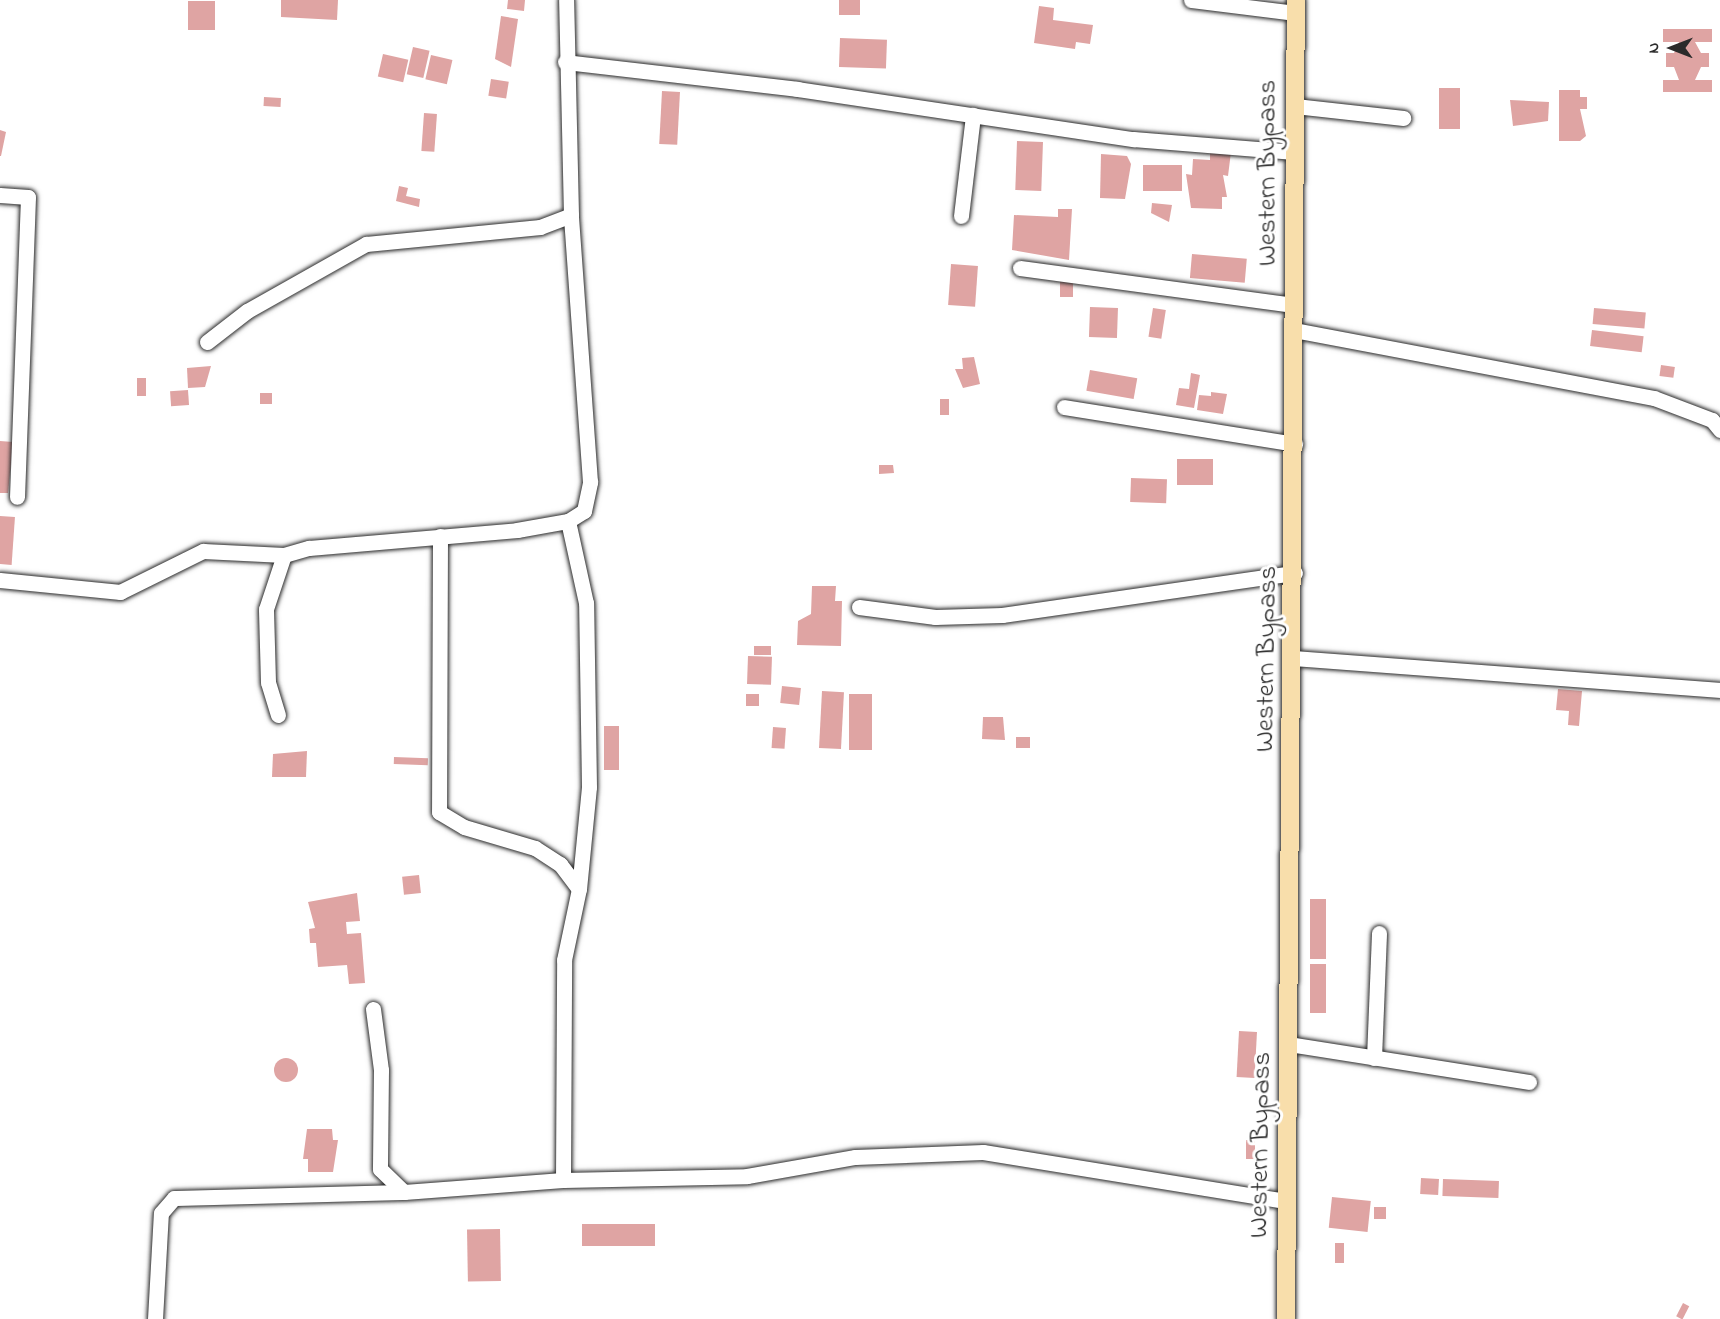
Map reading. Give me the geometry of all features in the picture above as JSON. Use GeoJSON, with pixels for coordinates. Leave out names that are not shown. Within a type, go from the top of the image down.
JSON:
{"type":"FeatureCollection","features":[{"type":"Feature","properties":{"kind":"main road","name":"Western Bypass"},"geometry":{"type":"LineString","coordinates":[[1286,1319],[1295,573],[1296,7]]}},
{"type":"Feature","properties":{"kind":"street"},"geometry":{"type":"LineString","coordinates":[[0,580],[120,592],[203,551],[284,555],[568,521],[584,512],[590,482],[571,215],[565,62],[566,0]]}},
{"type":"Feature","properties":{"kind":"street"},"geometry":{"type":"LineString","coordinates":[[1191,0],[1296,7]]}},
{"type":"Feature","properties":{"kind":"street"},"geometry":{"type":"LineString","coordinates":[[565,62],[973,115],[1133,139],[1294,153]]}},
{"type":"Feature","properties":{"kind":"street"},"geometry":{"type":"LineString","coordinates":[[1295,106],[1403,118]]}},
{"type":"Feature","properties":{"kind":"street"},"geometry":{"type":"LineString","coordinates":[[961,216],[973,115]]}},
{"type":"Feature","properties":{"kind":"street"},"geometry":{"type":"LineString","coordinates":[[0,195],[28,197],[17,497]]}},
{"type":"Feature","properties":{"kind":"street"},"geometry":{"type":"LineString","coordinates":[[207,342],[238,317],[366,244],[540,226],[571,215]]}},
{"type":"Feature","properties":{"kind":"street"},"geometry":{"type":"LineString","coordinates":[[1020,268],[1294,305]]}},
{"type":"Feature","properties":{"kind":"street"},"geometry":{"type":"LineString","coordinates":[[1294,330],[1654,398],[1712,420],[1720,430]]}},
{"type":"Feature","properties":{"kind":"street"},"geometry":{"type":"LineString","coordinates":[[1064,407],[1295,444]]}},
{"type":"Feature","properties":{"kind":"street"},"geometry":{"type":"LineString","coordinates":[[563,1180],[564,960],[579,889],[589,788],[586,603],[568,521]]}},
{"type":"Feature","properties":{"kind":"street"},"geometry":{"type":"LineString","coordinates":[[440,536],[439,812],[464,827],[535,848],[560,864],[579,889]]}},
{"type":"Feature","properties":{"kind":"street"},"geometry":{"type":"LineString","coordinates":[[278,715],[268,682],[266,609],[284,555]]}},
{"type":"Feature","properties":{"kind":"street"},"geometry":{"type":"LineString","coordinates":[[859,607],[935,617],[1002,615],[1295,573]]}},
{"type":"Feature","properties":{"kind":"street"},"geometry":{"type":"LineString","coordinates":[[1294,658],[1720,690]]}},
{"type":"Feature","properties":{"kind":"street"},"geometry":{"type":"LineString","coordinates":[[1374,1058],[1379,933]]}},
{"type":"Feature","properties":{"kind":"street"},"geometry":{"type":"LineString","coordinates":[[373,1009],[381,1070],[380,1169],[404,1192]]}},
{"type":"Feature","properties":{"kind":"street"},"geometry":{"type":"LineString","coordinates":[[1289,1044],[1529,1082]]}},
{"type":"Feature","properties":{"kind":"street"},"geometry":{"type":"LineString","coordinates":[[155,1319],[161,1213],[174,1198],[404,1192],[563,1180],[747,1176],[855,1157],[983,1152],[1287,1201]]}},
{"type":"Feature","properties":{"kind":"building"},"geometry":{"type":"Polygon","coordinates":[[[281,0],[338,0],[337,20],[281,17],[281,0]]]}},
{"type":"Feature","properties":{"kind":"building"},"geometry":{"type":"Polygon","coordinates":[[[508,0],[525,0],[524,11],[507,9],[508,0]]]}},
{"type":"Feature","properties":{"kind":"building"},"geometry":{"type":"Polygon","coordinates":[[[839,0],[860,0],[860,15],[839,15],[839,0]]]}},
{"type":"Feature","properties":{"kind":"building"},"geometry":{"type":"Polygon","coordinates":[[[188,1],[215,1],[215,30],[188,30],[188,1]]]}},
{"type":"Feature","properties":{"kind":"building"},"geometry":{"type":"Polygon","coordinates":[[[1039,6],[1054,8],[1053,20],[1093,25],[1090,44],[1076,42],[1075,49],[1034,43],[1039,6]]]}},
{"type":"Feature","properties":{"kind":"building"},"geometry":{"type":"Polygon","coordinates":[[[501,16],[518,19],[511,67],[495,59],[501,16]]]}},
{"type":"Feature","properties":{"kind":"building"},"geometry":{"type":"Polygon","coordinates":[[[1663,29],[1712,29],[1712,42],[1695,42],[1701,53],[1709,53],[1709,67],[1701,67],[1695,80],[1712,80],[1712,92],[1663,92],[1663,80],[1679,80],[1674,67],[1666,67],[1666,53],[1674,53],[1679,42],[1663,42],[1663,29]]]}},
{"type":"Feature","properties":{"kind":"building"},"geometry":{"type":"Polygon","coordinates":[[[840,38],[887,40],[886,69],[839,67],[840,38]]]}},
{"type":"Feature","properties":{"kind":"building"},"geometry":{"type":"Polygon","coordinates":[[[413,47],[430,51],[423,78],[407,74],[413,47]]]}},
{"type":"Feature","properties":{"kind":"building"},"geometry":{"type":"Polygon","coordinates":[[[383,54],[408,60],[403,82],[378,76],[383,54]]]}},
{"type":"Feature","properties":{"kind":"building"},"geometry":{"type":"Polygon","coordinates":[[[431,55],[452,60],[447,84],[425,79],[431,55]]]}},
{"type":"Feature","properties":{"kind":"building"},"geometry":{"type":"Polygon","coordinates":[[[491,79],[509,82],[506,99],[488,96],[491,79]]]}},
{"type":"Feature","properties":{"kind":"building"},"geometry":{"type":"Polygon","coordinates":[[[1439,88],[1460,88],[1460,129],[1439,129],[1439,88]]]}},
{"type":"Feature","properties":{"kind":"building"},"geometry":{"type":"Polygon","coordinates":[[[1559,90],[1580,90],[1580,97],[1587,97],[1587,109],[1580,109],[1586,136],[1580,141],[1559,141],[1559,90]]]}},
{"type":"Feature","properties":{"kind":"building"},"geometry":{"type":"Polygon","coordinates":[[[662,91],[680,92],[677,145],[659,144],[662,91]]]}},
{"type":"Feature","properties":{"kind":"building"},"geometry":{"type":"Polygon","coordinates":[[[264,97],[281,98],[281,107],[264,106],[264,97]]]}},
{"type":"Feature","properties":{"kind":"building"},"geometry":{"type":"Polygon","coordinates":[[[1510,100],[1549,102],[1548,121],[1513,126],[1510,100]]]}},
{"type":"Feature","properties":{"kind":"building"},"geometry":{"type":"Polygon","coordinates":[[[424,113],[437,114],[434,152],[421,151],[424,113]]]}},
{"type":"Feature","properties":{"kind":"building"},"geometry":{"type":"Polygon","coordinates":[[[0,130],[6,132],[1,156],[0,156],[0,130]]]}},
{"type":"Feature","properties":{"kind":"building"},"geometry":{"type":"Polygon","coordinates":[[[1017,141],[1043,142],[1041,191],[1015,190],[1017,141]]]}},
{"type":"Feature","properties":{"kind":"building"},"geometry":{"type":"Polygon","coordinates":[[[1210,152],[1231,152],[1228,176],[1223,175],[1227,197],[1222,197],[1222,209],[1191,208],[1186,174],[1192,175],[1193,159],[1210,160],[1210,152]]]}},
{"type":"Feature","properties":{"kind":"building"},"geometry":{"type":"Polygon","coordinates":[[[1101,154],[1127,156],[1131,164],[1125,199],[1100,198],[1101,154]]]}},
{"type":"Feature","properties":{"kind":"building"},"geometry":{"type":"Polygon","coordinates":[[[1143,165],[1182,165],[1182,191],[1143,191],[1143,165]]]}},
{"type":"Feature","properties":{"kind":"building"},"geometry":{"type":"Polygon","coordinates":[[[399,186],[408,188],[406,196],[420,199],[419,207],[396,201],[399,186]]]}},
{"type":"Feature","properties":{"kind":"building"},"geometry":{"type":"Polygon","coordinates":[[[1152,203],[1172,205],[1169,222],[1151,213],[1152,203]]]}},
{"type":"Feature","properties":{"kind":"building"},"geometry":{"type":"Polygon","coordinates":[[[1058,209],[1072,209],[1069,260],[1012,250],[1014,215],[1058,217],[1058,209]]]}},
{"type":"Feature","properties":{"kind":"building"},"geometry":{"type":"Polygon","coordinates":[[[1266,227],[1276,228],[1275,244],[1266,243],[1266,227]]]}},
{"type":"Feature","properties":{"kind":"building"},"geometry":{"type":"Polygon","coordinates":[[[1192,254],[1247,259],[1245,283],[1190,278],[1192,254]]]}},
{"type":"Feature","properties":{"kind":"building"},"geometry":{"type":"Polygon","coordinates":[[[951,264],[978,266],[975,307],[948,305],[951,264]]]}},
{"type":"Feature","properties":{"kind":"building"},"geometry":{"type":"Polygon","coordinates":[[[1060,277],[1073,277],[1073,297],[1060,297],[1060,277]]]}},
{"type":"Feature","properties":{"kind":"building"},"geometry":{"type":"Polygon","coordinates":[[[1090,307],[1118,308],[1117,338],[1089,337],[1090,307]]]}},
{"type":"Feature","properties":{"kind":"building"},"geometry":{"type":"Polygon","coordinates":[[[1153,308],[1166,310],[1161,339],[1148,337],[1153,308]]]}},
{"type":"Feature","properties":{"kind":"building"},"geometry":{"type":"Polygon","coordinates":[[[1594,308],[1646,313],[1644,328],[1593,324],[1594,308]]]}},
{"type":"Feature","properties":{"kind":"building"},"geometry":{"type":"Polygon","coordinates":[[[1592,330],[1644,336],[1642,352],[1590,346],[1592,330]]]}},
{"type":"Feature","properties":{"kind":"building"},"geometry":{"type":"Polygon","coordinates":[[[974,357],[980,384],[963,388],[955,369],[963,369],[962,358],[974,357]]]}},
{"type":"Feature","properties":{"kind":"building"},"geometry":{"type":"Polygon","coordinates":[[[1661,365],[1675,367],[1673,378],[1659,376],[1661,365]]]}},
{"type":"Feature","properties":{"kind":"building"},"geometry":{"type":"Polygon","coordinates":[[[211,366],[205,387],[188,388],[187,368],[211,366]]]}},
{"type":"Feature","properties":{"kind":"building"},"geometry":{"type":"Polygon","coordinates":[[[1090,370],[1137,378],[1134,399],[1086,391],[1090,370]]]}},
{"type":"Feature","properties":{"kind":"building"},"geometry":{"type":"Polygon","coordinates":[[[1191,373],[1200,375],[1194,408],[1176,405],[1179,388],[1189,389],[1191,373]]]}},
{"type":"Feature","properties":{"kind":"building"},"geometry":{"type":"Polygon","coordinates":[[[137,378],[146,378],[146,396],[137,396],[137,378]]]}},
{"type":"Feature","properties":{"kind":"building"},"geometry":{"type":"Polygon","coordinates":[[[188,390],[189,405],[171,406],[170,391],[188,390]]]}},
{"type":"Feature","properties":{"kind":"building"},"geometry":{"type":"Polygon","coordinates":[[[1211,392],[1227,394],[1223,414],[1197,410],[1199,395],[1211,396],[1211,392]]]}},
{"type":"Feature","properties":{"kind":"building"},"geometry":{"type":"Polygon","coordinates":[[[260,393],[272,393],[272,404],[260,404],[260,393]]]}},
{"type":"Feature","properties":{"kind":"building"},"geometry":{"type":"Polygon","coordinates":[[[940,399],[949,399],[949,415],[940,415],[940,399]]]}},
{"type":"Feature","properties":{"kind":"building"},"geometry":{"type":"Polygon","coordinates":[[[0,441],[13,442],[8,493],[0,493],[0,441]]]}},
{"type":"Feature","properties":{"kind":"building"},"geometry":{"type":"Polygon","coordinates":[[[1177,459],[1213,459],[1213,485],[1177,485],[1177,459]]]}},
{"type":"Feature","properties":{"kind":"building"},"geometry":{"type":"Polygon","coordinates":[[[879,465],[893,465],[894,473],[879,474],[879,465]]]}},
{"type":"Feature","properties":{"kind":"building"},"geometry":{"type":"Polygon","coordinates":[[[1131,478],[1167,479],[1166,503],[1130,502],[1131,478]]]}},
{"type":"Feature","properties":{"kind":"building"},"geometry":{"type":"Polygon","coordinates":[[[0,516],[15,517],[12,565],[0,564],[0,516]]]}},
{"type":"Feature","properties":{"kind":"building"},"geometry":{"type":"Polygon","coordinates":[[[812,586],[836,586],[835,601],[842,601],[841,646],[797,645],[798,621],[811,614],[812,586]]]}},
{"type":"Feature","properties":{"kind":"building"},"geometry":{"type":"Polygon","coordinates":[[[754,646],[771,646],[771,655],[754,655],[754,646]]]}},
{"type":"Feature","properties":{"kind":"building"},"geometry":{"type":"Polygon","coordinates":[[[748,656],[772,657],[771,685],[747,684],[748,656]]]}},
{"type":"Feature","properties":{"kind":"building"},"geometry":{"type":"Polygon","coordinates":[[[782,686],[801,688],[799,705],[780,703],[782,686]]]}},
{"type":"Feature","properties":{"kind":"building"},"geometry":{"type":"Polygon","coordinates":[[[1558,689],[1582,691],[1579,726],[1568,725],[1569,711],[1556,710],[1558,689]]]}},
{"type":"Feature","properties":{"kind":"building"},"geometry":{"type":"Polygon","coordinates":[[[822,691],[844,692],[841,749],[819,748],[822,691]]]}},
{"type":"Feature","properties":{"kind":"building"},"geometry":{"type":"Polygon","coordinates":[[[746,694],[759,694],[759,706],[746,706],[746,694]]]}},
{"type":"Feature","properties":{"kind":"building"},"geometry":{"type":"Polygon","coordinates":[[[849,694],[872,694],[872,750],[849,750],[849,694]]]}},
{"type":"Feature","properties":{"kind":"building"},"geometry":{"type":"Polygon","coordinates":[[[983,717],[1003,717],[1005,740],[982,739],[983,717]]]}},
{"type":"Feature","properties":{"kind":"building"},"geometry":{"type":"Polygon","coordinates":[[[604,726],[619,726],[619,770],[604,770],[604,726]]]}},
{"type":"Feature","properties":{"kind":"building"},"geometry":{"type":"Polygon","coordinates":[[[773,727],[786,728],[785,749],[772,748],[773,727]]]}},
{"type":"Feature","properties":{"kind":"building"},"geometry":{"type":"Polygon","coordinates":[[[1016,737],[1030,737],[1030,748],[1016,748],[1016,737]]]}},
{"type":"Feature","properties":{"kind":"building"},"geometry":{"type":"Polygon","coordinates":[[[307,751],[306,777],[272,777],[273,754],[307,751]]]}},
{"type":"Feature","properties":{"kind":"building"},"geometry":{"type":"Polygon","coordinates":[[[394,757],[428,758],[428,765],[394,764],[394,757]]]}},
{"type":"Feature","properties":{"kind":"building"},"geometry":{"type":"Polygon","coordinates":[[[419,875],[421,893],[404,895],[402,877],[419,875]]]}},
{"type":"Feature","properties":{"kind":"building"},"geometry":{"type":"Polygon","coordinates":[[[357,893],[360,921],[346,922],[347,934],[361,933],[365,983],[349,984],[347,965],[318,967],[316,943],[310,943],[309,929],[315,928],[308,902],[357,893]]]}},
{"type":"Feature","properties":{"kind":"building"},"geometry":{"type":"Polygon","coordinates":[[[1310,899],[1326,899],[1326,959],[1310,959],[1310,899]]]}},
{"type":"Feature","properties":{"kind":"building"},"geometry":{"type":"Polygon","coordinates":[[[1310,964],[1326,964],[1326,1013],[1310,1013],[1310,964]]]}},
{"type":"Feature","properties":{"kind":"building"},"geometry":{"type":"Polygon","coordinates":[[[1239,1031],[1257,1032],[1255,1078],[1237,1077],[1239,1031]]]}},
{"type":"Feature","properties":{"kind":"building"},"geometry":{"type":"Polygon","coordinates":[[[286,1058],[291,1059],[297,1065],[297,1075],[291,1081],[286,1082],[281,1081],[275,1075],[274,1070],[275,1065],[281,1059],[286,1058]]]}},
{"type":"Feature","properties":{"kind":"building"},"geometry":{"type":"Polygon","coordinates":[[[307,1129],[332,1129],[333,1140],[338,1140],[333,1172],[308,1172],[308,1159],[303,1159],[307,1129]]]}},
{"type":"Feature","properties":{"kind":"building"},"geometry":{"type":"Polygon","coordinates":[[[1246,1140],[1255,1140],[1255,1159],[1246,1159],[1246,1140]]]}},
{"type":"Feature","properties":{"kind":"building"},"geometry":{"type":"Polygon","coordinates":[[[1421,1178],[1439,1179],[1438,1195],[1420,1194],[1421,1178]]]}},
{"type":"Feature","properties":{"kind":"building"},"geometry":{"type":"Polygon","coordinates":[[[1443,1179],[1499,1181],[1498,1198],[1442,1196],[1443,1179]]]}},
{"type":"Feature","properties":{"kind":"building"},"geometry":{"type":"Polygon","coordinates":[[[1332,1197],[1371,1201],[1368,1232],[1329,1228],[1332,1197]]]}},
{"type":"Feature","properties":{"kind":"building"},"geometry":{"type":"Polygon","coordinates":[[[1374,1207],[1386,1207],[1386,1219],[1374,1219],[1374,1207]]]}},
{"type":"Feature","properties":{"kind":"building"},"geometry":{"type":"Polygon","coordinates":[[[582,1224],[655,1224],[655,1246],[582,1246],[582,1224]]]}},
{"type":"Feature","properties":{"kind":"building"},"geometry":{"type":"Polygon","coordinates":[[[500,1229],[501,1281],[468,1282],[467,1230],[500,1229]]]}},
{"type":"Feature","properties":{"kind":"building"},"geometry":{"type":"Polygon","coordinates":[[[1335,1243],[1344,1243],[1344,1263],[1335,1263],[1335,1243]]]}},
{"type":"Feature","properties":{"kind":"building"},"geometry":{"type":"Polygon","coordinates":[[[1683,1303],[1689,1306],[1683,1319],[1676,1316],[1683,1303]]]}}]}
